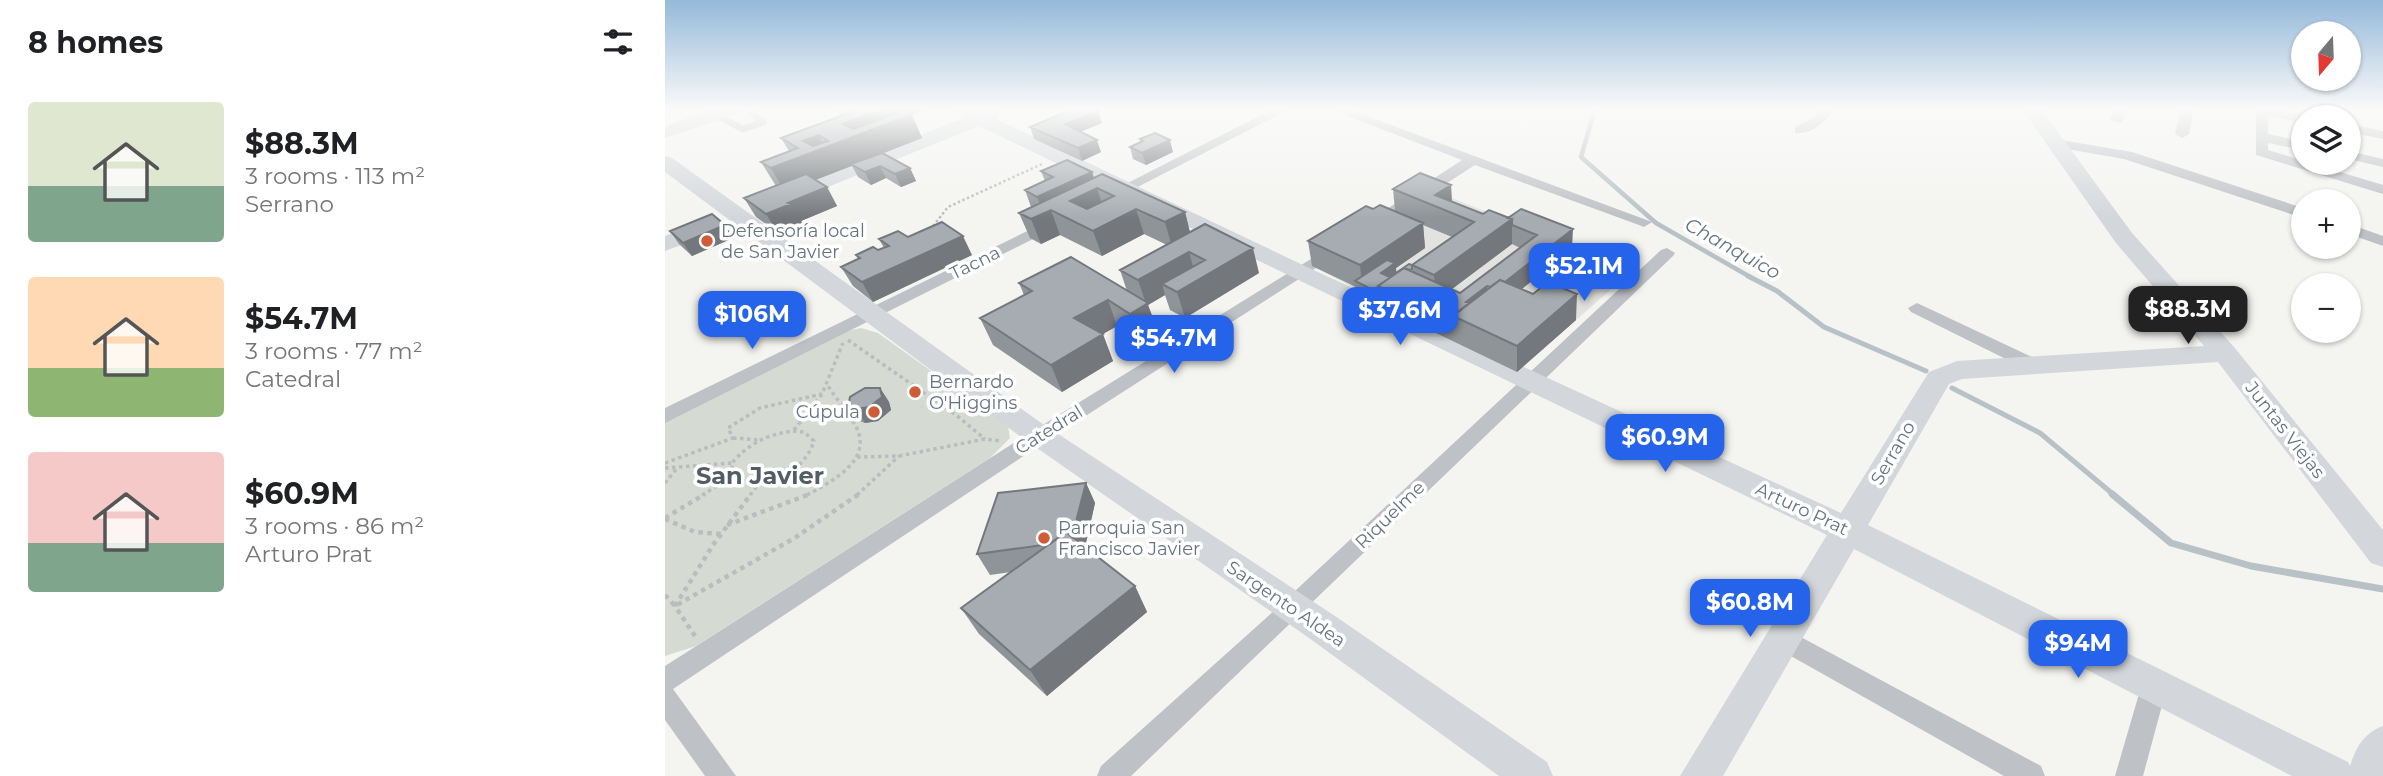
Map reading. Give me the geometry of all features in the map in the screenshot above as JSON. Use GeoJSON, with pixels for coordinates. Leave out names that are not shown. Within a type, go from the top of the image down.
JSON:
{"type":"FeatureCollection","features":[{"type":"Feature","properties":{"kind":"street"},"geometry":{"type":"LineString","coordinates":[[665,244],[914,145]]}},
{"type":"Feature","properties":{"kind":"street","name":"Arturo Prat"},"geometry":{"type":"LineString","coordinates":[[1035,145],[1529,382],[1849,531],[2334,776]]}},
{"type":"Feature","properties":{"kind":"street"},"geometry":{"type":"LineString","coordinates":[[1100,201],[1212,145]]}},
{"type":"Feature","properties":{"kind":"street"},"geometry":{"type":"LineString","coordinates":[[1430,145],[1644,222]]}},
{"type":"Feature","properties":{"kind":"street","name":"Juntas Viejas"},"geometry":{"type":"LineString","coordinates":[[2057,145],[2124,238],[2225,353],[2383,554]]}},
{"type":"Feature","properties":{"kind":"street"},"geometry":{"type":"LineString","coordinates":[[2068,145],[2127,155],[2291,210]]}},
{"type":"Feature","properties":{"kind":"street"},"geometry":{"type":"LineString","coordinates":[[2261,145],[2261,152],[2383,190]]}},
{"type":"Feature","properties":{"kind":"street"},"geometry":{"type":"LineString","coordinates":[[2361,158],[2383,163]]}},
{"type":"Feature","properties":{"kind":"street","name":"Catedral"},"geometry":{"type":"LineString","coordinates":[[665,680],[1471,161]]}},
{"type":"Feature","properties":{"kind":"street","name":"Sargento Aldea"},"geometry":{"type":"LineString","coordinates":[[665,162],[738,215],[864,318],[1034,440],[1322,626],[1533,776]]}},
{"type":"Feature","properties":{"kind":"street","name":"Tacna"},"geometry":{"type":"LineString","coordinates":[[665,416],[1065,218]]}},
{"type":"Feature","properties":{"kind":"street"},"geometry":{"type":"LineString","coordinates":[[2361,233],[2383,241]]}},
{"type":"Feature","properties":{"kind":"street","name":"Riquelme"},"geometry":{"type":"LineString","coordinates":[[1111,776],[1292,609],[1667,253]]}},
{"type":"Feature","properties":{"kind":"street"},"geometry":{"type":"LineString","coordinates":[[1917,308],[2031,363]]}},
{"type":"Feature","properties":{"kind":"street","name":"Serrano"},"geometry":{"type":"LineString","coordinates":[[1706,774],[1939,378],[1957,370],[2031,363],[2225,353]]}},
{"type":"Feature","properties":{"kind":"street"},"geometry":{"type":"LineString","coordinates":[[1784,639],[2031,776]]}},
{"type":"Feature","properties":{"kind":"street"},"geometry":{"type":"LineString","coordinates":[[2129,776],[2154,687]]}},
{"type":"Feature","properties":{"kind":"street"},"geometry":{"type":"LineString","coordinates":[[665,698],[722,776]]}},
{"type":"Feature","properties":{"kind":"street"},"geometry":{"type":"LineString","coordinates":[[2368,776],[2372,761],[2383,745]]}},
{"type":"Feature","properties":{"kind":"path"},"geometry":{"type":"LineString","coordinates":[[927,235],[948,207],[1060,157]]}},
{"type":"Feature","properties":{"kind":"path"},"geometry":{"type":"LineString","coordinates":[[793,431],[822,394],[845,338],[864,318]]}},
{"type":"Feature","properties":{"kind":"path"},"geometry":{"type":"LineString","coordinates":[[845,338],[956,415],[985,439]]}},
{"type":"Feature","properties":{"kind":"path"},"geometry":{"type":"LineString","coordinates":[[727,525],[795,503],[823,486],[857,457],[862,446],[859,432],[835,400],[826,382]]}},
{"type":"Feature","properties":{"kind":"path"},"geometry":{"type":"LineString","coordinates":[[733,438],[728,428],[759,408],[778,401],[822,394]]}},
{"type":"Feature","properties":{"kind":"path"},"geometry":{"type":"LineString","coordinates":[[665,465],[733,438],[759,440],[793,431],[804,432],[814,442],[808,457],[788,473],[760,482],[739,481],[732,477]]}},
{"type":"Feature","properties":{"kind":"path"},"geometry":{"type":"LineString","coordinates":[[857,457],[899,456],[985,439],[1034,440]]}},
{"type":"Feature","properties":{"kind":"path"},"geometry":{"type":"LineString","coordinates":[[665,465],[677,468],[732,463],[759,440]]}},
{"type":"Feature","properties":{"kind":"path"},"geometry":{"type":"LineString","coordinates":[[675,606],[767,553],[866,489],[899,456]]}},
{"type":"Feature","properties":{"kind":"path"},"geometry":{"type":"LineString","coordinates":[[732,463],[732,477]]}},
{"type":"Feature","properties":{"kind":"path"},"geometry":{"type":"LineString","coordinates":[[665,483],[677,468]]}},
{"type":"Feature","properties":{"kind":"path"},"geometry":{"type":"LineString","coordinates":[[665,518],[732,477]]}},
{"type":"Feature","properties":{"kind":"path"},"geometry":{"type":"LineString","coordinates":[[675,606],[727,525],[760,482]]}},
{"type":"Feature","properties":{"kind":"path"},"geometry":{"type":"LineString","coordinates":[[665,518],[695,532],[721,534]]}},
{"type":"Feature","properties":{"kind":"path"},"geometry":{"type":"LineString","coordinates":[[665,595],[707,653]]}},
{"type":"Feature","properties":{"kind":"shaded area"},"geometry":{"type":"Polygon","coordinates":[[[1432,190],[1633,270],[1517,372],[1312,266],[1432,190]]]}},
{"type":"Feature","properties":{"kind":"shaded area"},"geometry":{"type":"Polygon","coordinates":[[[861,328],[878,333],[1008,426],[1010,438],[990,458],[696,646],[665,656],[665,422],[847,331],[861,328]]]}},
{"type":"Feature","properties":{"kind":"building"},"geometry":{"type":"Polygon","coordinates":[[[793,145],[831,145],[771,168],[761,162],[798,148],[793,145]]]}},
{"type":"Feature","properties":{"kind":"building"},"geometry":{"type":"Polygon","coordinates":[[[1134,145],[1159,145],[1142,153],[1130,147],[1134,145]]]}},
{"type":"Feature","properties":{"kind":"building"},"geometry":{"type":"Polygon","coordinates":[[[882,153],[910,168],[895,174],[880,166],[865,172],[851,164],[882,153]]]}},
{"type":"Feature","properties":{"kind":"building"},"geometry":{"type":"Polygon","coordinates":[[[1067,160],[1092,172],[1037,197],[1025,190],[1053,177],[1041,171],[1067,160]]]}},
{"type":"Feature","properties":{"kind":"building"},"geometry":{"type":"Polygon","coordinates":[[[1420,173],[1451,185],[1435,195],[1483,214],[1489,210],[1512,219],[1434,275],[1412,265],[1474,222],[1393,189],[1420,173]]]}},
{"type":"Feature","properties":{"kind":"building"},"geometry":{"type":"Polygon","coordinates":[[[806,174],[827,187],[766,214],[744,198],[806,174]]]}},
{"type":"Feature","properties":{"kind":"building"},"geometry":{"type":"Polygon","coordinates":[[[1102,174],[1185,212],[1165,222],[1136,209],[1093,231],[1051,210],[1031,219],[1019,213],[1102,174]],[[1097,188],[1070,201],[1087,209],[1114,196],[1097,188]]]}},
{"type":"Feature","properties":{"kind":"building"},"geometry":{"type":"Polygon","coordinates":[[[1380,205],[1423,223],[1360,265],[1308,241],[1366,206],[1373,209],[1380,205]]]}},
{"type":"Feature","properties":{"kind":"building"},"geometry":{"type":"Polygon","coordinates":[[[1521,209],[1573,229],[1505,282],[1500,280],[1490,287],[1487,286],[1466,302],[1469,303],[1453,316],[1454,322],[1378,286],[1404,268],[1460,293],[1537,235],[1512,225],[1512,219],[1508,218],[1521,209]]]}},
{"type":"Feature","properties":{"kind":"building"},"geometry":{"type":"Polygon","coordinates":[[[712,214],[725,225],[683,243],[670,231],[712,214]]]}},
{"type":"Feature","properties":{"kind":"building"},"geometry":{"type":"Polygon","coordinates":[[[942,222],[963,236],[862,282],[841,267],[860,258],[856,255],[873,247],[878,250],[889,246],[879,239],[898,231],[908,237],[942,222]]]}},
{"type":"Feature","properties":{"kind":"building"},"geometry":{"type":"Polygon","coordinates":[[[1205,224],[1253,248],[1177,292],[1162,284],[1205,260],[1189,252],[1138,280],[1120,270],[1205,224]]]}},
{"type":"Feature","properties":{"kind":"building"},"geometry":{"type":"Polygon","coordinates":[[[1071,257],[1148,303],[1130,314],[1108,300],[1074,318],[1103,334],[1051,365],[980,318],[1032,291],[1019,283],[1071,257]]]}},
{"type":"Feature","properties":{"kind":"building"},"geometry":{"type":"Polygon","coordinates":[[[1387,260],[1395,263],[1381,273],[1390,277],[1409,264],[1412,269],[1404,268],[1378,286],[1379,293],[1355,281],[1387,260]]]}},
{"type":"Feature","properties":{"kind":"building"},"geometry":{"type":"Polygon","coordinates":[[[1500,280],[1533,294],[1548,282],[1577,294],[1517,346],[1453,316],[1500,280]]]}},
{"type":"Feature","properties":{"kind":"building"},"geometry":{"type":"Polygon","coordinates":[[[865,388],[880,388],[882,397],[869,407],[848,407],[850,397],[865,388]]]}},
{"type":"Feature","properties":{"kind":"building"},"geometry":{"type":"Polygon","coordinates":[[[1086,483],[1072,537],[1066,532],[1050,544],[977,554],[998,493],[1086,483]]]}},
{"type":"Feature","properties":{"kind":"building"},"geometry":{"type":"Polygon","coordinates":[[[1066,532],[1135,586],[1030,670],[961,608],[1066,532]]]}},
{"type":"Feature","properties":{"kind":"waterway","name":"Chanquico"},"geometry":{"type":"LineString","coordinates":[[1584,145],[1581,157],[1656,223],[1752,278]]}},
{"type":"Feature","properties":{"kind":"waterway","name":"Chanquico"},"geometry":{"type":"LineString","coordinates":[[1748,276],[1777,291],[1824,327],[1926,371]]}},
{"type":"Feature","properties":{"kind":"waterway"},"geometry":{"type":"LineString","coordinates":[[1952,388],[2040,433],[2114,495]]}},
{"type":"Feature","properties":{"kind":"waterway"},"geometry":{"type":"LineString","coordinates":[[2112,494],[2171,543],[2251,566],[2383,589]]}},
{"type":"Feature","properties":{"kind":"place","name":"Defensoría local de San Javier"},"geometry":{"type":"Point","coordinates":[707,241]}},
{"type":"Feature","properties":{"kind":"place","name":"Bernardo O'Higgins"},"geometry":{"type":"Point","coordinates":[915,392]}},
{"type":"Feature","properties":{"kind":"place","name":"Cúpula"},"geometry":{"type":"Point","coordinates":[874,412]}},
{"type":"Feature","properties":{"kind":"place","name":"Parroquia San Francisco Javier"},"geometry":{"type":"Point","coordinates":[1044,538]}},
{"type":"Feature","properties":{"kind":"district","name":"San Javier"},"geometry":{"type":"Point","coordinates":[760,476]}}]}
